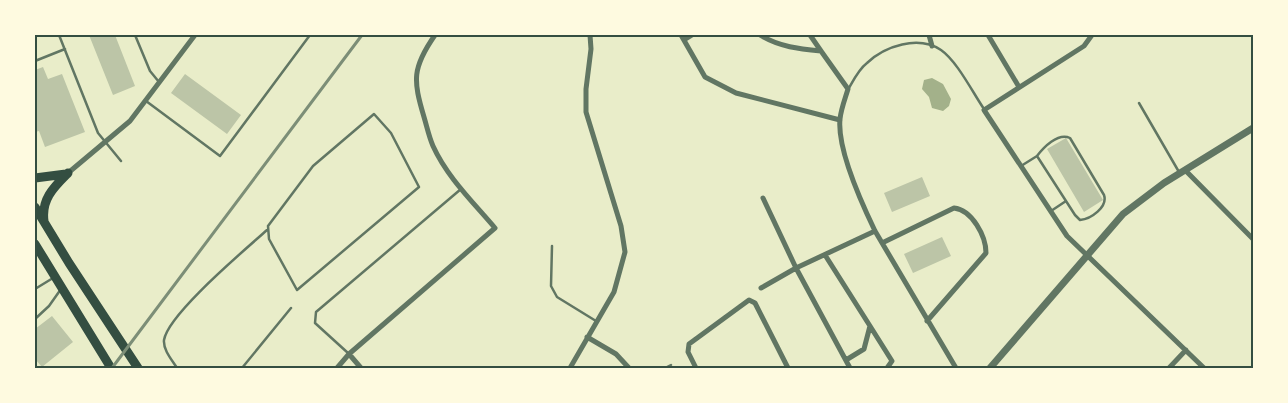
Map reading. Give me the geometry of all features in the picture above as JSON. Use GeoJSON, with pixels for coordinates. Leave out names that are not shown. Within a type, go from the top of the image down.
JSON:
{"type":"FeatureCollection","features":[{"type":"Feature","properties":{"kind":"highway"},"geometry":{"type":"LineString","coordinates":[[35,178],[49,178],[68,173]]}},
{"type":"Feature","properties":{"kind":"highway"},"geometry":{"type":"LineString","coordinates":[[46,226],[43,216],[45,201],[53,188],[68,173]]}},
{"type":"Feature","properties":{"kind":"highway"},"geometry":{"type":"LineString","coordinates":[[35,207],[138,368]]}},
{"type":"Feature","properties":{"kind":"highway"},"geometry":{"type":"LineString","coordinates":[[35,244],[111,368]]}},
{"type":"Feature","properties":{"kind":"street"},"geometry":{"type":"LineString","coordinates":[[68,173],[105,144],[130,121],[195,35]]}},
{"type":"Feature","properties":{"kind":"street"},"geometry":{"type":"LineString","coordinates":[[341,367],[349,354],[495,228],[440,161],[432,144],[415,86],[416,71],[424,51],[435,35]]}},
{"type":"Feature","properties":{"kind":"street"},"geometry":{"type":"LineString","coordinates":[[570,368],[614,292],[625,252],[622,226],[586,112],[586,89],[591,49],[590,35]]}},
{"type":"Feature","properties":{"kind":"street"},"geometry":{"type":"LineString","coordinates":[[692,35],[682,38],[705,77],[736,93],[840,120]]}},
{"type":"Feature","properties":{"kind":"street"},"geometry":{"type":"LineString","coordinates":[[760,35],[770,42],[793,48],[821,51]]}},
{"type":"Feature","properties":{"kind":"street"},"geometry":{"type":"LineString","coordinates":[[810,35],[848,89],[840,120],[841,139],[850,168],[875,231],[927,322],[956,368]]}},
{"type":"Feature","properties":{"kind":"street"},"geometry":{"type":"LineString","coordinates":[[929,35],[932,46]]}},
{"type":"Feature","properties":{"kind":"street"},"geometry":{"type":"LineString","coordinates":[[988,35],[1019,87]]}},
{"type":"Feature","properties":{"kind":"street"},"geometry":{"type":"LineString","coordinates":[[1092,35],[1084,46],[984,110],[1068,236],[1204,368]]}},
{"type":"Feature","properties":{"kind":"street"},"geometry":{"type":"LineString","coordinates":[[992,367],[1123,214],[1183,172],[1253,128]]}},
{"type":"Feature","properties":{"kind":"street"},"geometry":{"type":"LineString","coordinates":[[1183,172],[1253,238]]}},
{"type":"Feature","properties":{"kind":"street"},"geometry":{"type":"LineString","coordinates":[[763,198],[796,268],[850,368]]}},
{"type":"Feature","properties":{"kind":"street"},"geometry":{"type":"LineString","coordinates":[[882,243],[954,208],[960,208],[972,217],[986,246],[986,253],[927,322]]}},
{"type":"Feature","properties":{"kind":"street"},"geometry":{"type":"LineString","coordinates":[[761,288],[796,268],[875,231]]}},
{"type":"Feature","properties":{"kind":"street"},"geometry":{"type":"LineString","coordinates":[[825,255],[892,362],[887,368]]}},
{"type":"Feature","properties":{"kind":"street"},"geometry":{"type":"LineString","coordinates":[[696,368],[688,352],[690,344],[749,300],[755,304],[788,368]]}},
{"type":"Feature","properties":{"kind":"street"},"geometry":{"type":"LineString","coordinates":[[846,360],[864,348],[870,326]]}},
{"type":"Feature","properties":{"kind":"street"},"geometry":{"type":"LineString","coordinates":[[587,337],[616,354],[629,368]]}},
{"type":"Feature","properties":{"kind":"street"},"geometry":{"type":"LineString","coordinates":[[1169,368],[1186,350]]}},
{"type":"Feature","properties":{"kind":"street"},"geometry":{"type":"LineString","coordinates":[[349,354],[360,368]]}},
{"type":"Feature","properties":{"kind":"lane"},"geometry":{"type":"LineString","coordinates":[[59,35],[98,133],[105,144],[122,161]]}},
{"type":"Feature","properties":{"kind":"lane"},"geometry":{"type":"LineString","coordinates":[[135,35],[150,71],[160,83]]}},
{"type":"Feature","properties":{"kind":"lane"},"geometry":{"type":"LineString","coordinates":[[146,101],[220,156],[310,35]]}},
{"type":"Feature","properties":{"kind":"lane"},"geometry":{"type":"LineString","coordinates":[[848,89],[865,64],[879,53],[900,45],[919,43],[942,51],[984,110]]}},
{"type":"Feature","properties":{"kind":"lane"},"geometry":{"type":"LineString","coordinates":[[35,61],[64,49]]}},
{"type":"Feature","properties":{"kind":"lane"},"geometry":{"type":"LineString","coordinates":[[1139,104],[1183,172]]}},
{"type":"Feature","properties":{"kind":"lane"},"geometry":{"type":"LineString","coordinates":[[177,368],[165,347],[166,335],[202,289],[267,230],[272,218],[313,166],[374,114],[391,132],[419,186],[297,290],[269,238],[267,230]]}},
{"type":"Feature","properties":{"kind":"lane"},"geometry":{"type":"LineString","coordinates":[[1021,166],[1037,156],[1044,147],[1061,137],[1070,138],[1106,200],[1103,206],[1086,220],[1080,220],[1037,156]]}},
{"type":"Feature","properties":{"kind":"lane"},"geometry":{"type":"LineString","coordinates":[[349,354],[315,323],[316,312],[462,189]]}},
{"type":"Feature","properties":{"kind":"lane"},"geometry":{"type":"LineString","coordinates":[[1051,211],[1066,201]]}},
{"type":"Feature","properties":{"kind":"lane"},"geometry":{"type":"LineString","coordinates":[[552,246],[551,286],[557,297],[597,322]]}},
{"type":"Feature","properties":{"kind":"lane"},"geometry":{"type":"LineString","coordinates":[[36,287],[55,277]]}},
{"type":"Feature","properties":{"kind":"lane"},"geometry":{"type":"LineString","coordinates":[[35,319],[50,306],[62,288]]}},
{"type":"Feature","properties":{"kind":"lane"},"geometry":{"type":"LineString","coordinates":[[242,368],[291,308]]}},
{"type":"Feature","properties":{"kind":"lane"},"geometry":{"type":"LineString","coordinates":[[665,368],[671,365]]}},
{"type":"Feature","properties":{"kind":"shaded area"},"geometry":{"type":"Polygon","coordinates":[[[932,78],[943,84],[951,99],[949,106],[943,111],[932,108],[929,97],[922,89],[924,80],[932,78]]]}},
{"type":"Feature","properties":{"kind":"building"},"geometry":{"type":"Polygon","coordinates":[[[89,35],[115,35],[135,86],[113,95],[89,35]]]}},
{"type":"Feature","properties":{"kind":"building"},"geometry":{"type":"Polygon","coordinates":[[[43,67],[48,79],[62,74],[85,132],[45,147],[39,131],[35,132],[35,70],[43,67]]]}},
{"type":"Feature","properties":{"kind":"building"},"geometry":{"type":"Polygon","coordinates":[[[185,74],[241,115],[227,134],[171,93],[185,74]]]}},
{"type":"Feature","properties":{"kind":"building"},"geometry":{"type":"Polygon","coordinates":[[[1066,138],[1103,200],[1084,212],[1047,149],[1066,138]]]}},
{"type":"Feature","properties":{"kind":"building"},"geometry":{"type":"Polygon","coordinates":[[[922,177],[930,196],[892,212],[884,193],[922,177]]]}},
{"type":"Feature","properties":{"kind":"building"},"geometry":{"type":"Polygon","coordinates":[[[942,237],[951,256],[913,273],[904,254],[942,237]]]}},
{"type":"Feature","properties":{"kind":"building"},"geometry":{"type":"Polygon","coordinates":[[[52,316],[73,342],[42,367],[35,359],[35,329],[52,316]]]}},
{"type":"Feature","properties":{"kind":"railway"},"geometry":{"type":"LineString","coordinates":[[112,368],[362,35]]}}]}
